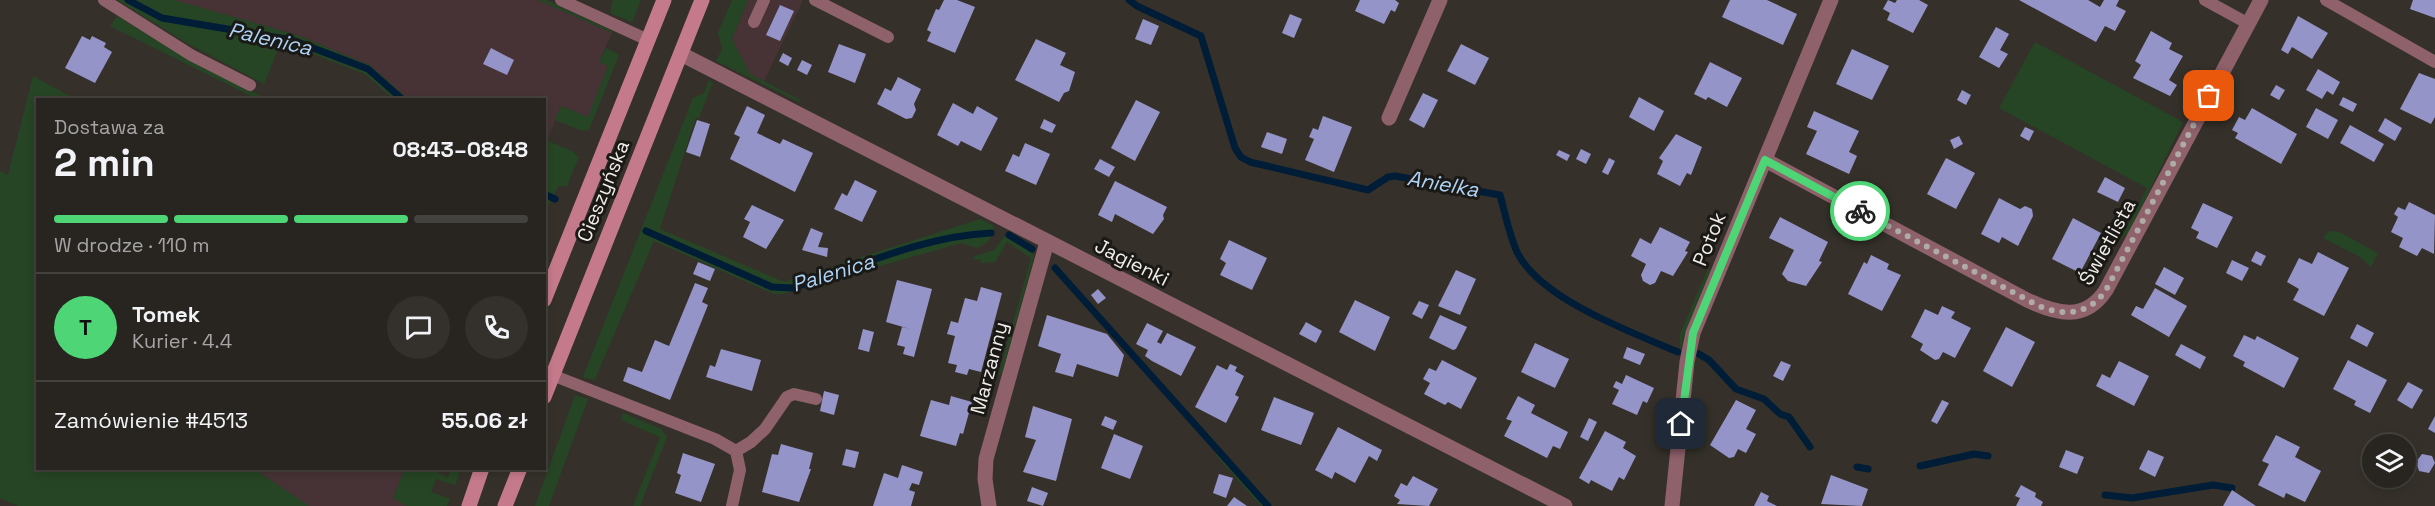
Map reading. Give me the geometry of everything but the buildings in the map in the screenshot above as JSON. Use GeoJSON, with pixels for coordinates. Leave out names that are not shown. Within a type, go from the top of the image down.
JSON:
{"type":"FeatureCollection","features":[{"type":"Feature","properties":{"kind":"main road","name":"Cieszyńska"},"geometry":{"type":"LineString","coordinates":[[546,295],[664,0]]}},
{"type":"Feature","properties":{"kind":"main road","name":"Cieszyńska"},"geometry":{"type":"LineString","coordinates":[[546,392],[702,0]]}},
{"type":"Feature","properties":{"kind":"main road"},"geometry":{"type":"LineString","coordinates":[[469,506],[481,470]]}},
{"type":"Feature","properties":{"kind":"main road"},"geometry":{"type":"LineString","coordinates":[[505,506],[518,470]]}},
{"type":"Feature","properties":{"kind":"street"},"geometry":{"type":"LineString","coordinates":[[1389,118],[1440,0]]}},
{"type":"Feature","properties":{"kind":"street","name":"Potok"},"geometry":{"type":"LineString","coordinates":[[1672,506],[1687,362],[1693,333],[1831,0]]}},
{"type":"Feature","properties":{"kind":"street","name":"Świetlista"},"geometry":{"type":"LineString","coordinates":[[1765,160],[2027,300],[2051,311],[2081,311],[2094,306],[2106,290],[2261,0]]}},
{"type":"Feature","properties":{"kind":"street","name":"Jagienki"},"geometry":{"type":"LineString","coordinates":[[681,54],[1565,506]]}},
{"type":"Feature","properties":{"kind":"street","name":"Marzanny"},"geometry":{"type":"LineString","coordinates":[[989,506],[985,479],[986,459],[1047,242]]}},
{"type":"Feature","properties":{"kind":"lane"},"geometry":{"type":"LineString","coordinates":[[104,0],[191,55],[250,85]]}},
{"type":"Feature","properties":{"kind":"lane"},"geometry":{"type":"LineString","coordinates":[[561,0],[648,40]]}},
{"type":"Feature","properties":{"kind":"lane"},"geometry":{"type":"LineString","coordinates":[[754,22],[764,0]]}},
{"type":"Feature","properties":{"kind":"lane"},"geometry":{"type":"LineString","coordinates":[[815,0],[888,37]]}},
{"type":"Feature","properties":{"kind":"lane"},"geometry":{"type":"LineString","coordinates":[[2205,0],[2247,23]]}},
{"type":"Feature","properties":{"kind":"lane"},"geometry":{"type":"LineString","coordinates":[[2326,0],[2435,62]]}},
{"type":"Feature","properties":{"kind":"lane"},"geometry":{"type":"LineString","coordinates":[[552,375],[704,435],[736,451]]}},
{"type":"Feature","properties":{"kind":"lane"},"geometry":{"type":"LineString","coordinates":[[736,451],[751,442],[765,429],[787,397],[794,394],[816,399]]}},
{"type":"Feature","properties":{"kind":"lane"},"geometry":{"type":"LineString","coordinates":[[732,506],[740,470],[736,451]]}},
{"type":"Feature","properties":{"kind":"shaded area"},"geometry":{"type":"Polygon","coordinates":[[[174,0],[538,0],[612,33],[599,61],[608,66],[588,118],[561,106],[546,143],[546,98],[407,98],[370,65],[297,35],[174,0]]]}},
{"type":"Feature","properties":{"kind":"shaded area"},"geometry":{"type":"Polygon","coordinates":[[[748,0],[803,0],[764,81],[750,74],[732,39],[748,0]]]}},
{"type":"Feature","properties":{"kind":"shaded area"},"geometry":{"type":"Polygon","coordinates":[[[256,470],[404,470],[393,498],[407,506],[309,506],[256,470]]]}},
{"type":"Feature","properties":{"kind":"green space"},"geometry":{"type":"Polygon","coordinates":[[[117,0],[174,0],[297,35],[370,65],[407,98],[392,98],[365,74],[281,42],[264,84],[187,43],[117,0]]]}},
{"type":"Feature","properties":{"kind":"green space"},"geometry":{"type":"Polygon","coordinates":[[[538,0],[546,0],[612,33],[538,0]]]}},
{"type":"Feature","properties":{"kind":"green space"},"geometry":{"type":"Polygon","coordinates":[[[613,0],[641,0],[632,22],[610,13],[613,0]]]}},
{"type":"Feature","properties":{"kind":"green space"},"geometry":{"type":"Polygon","coordinates":[[[732,0],[748,0],[732,39],[750,74],[802,101],[799,102],[716,61],[722,49],[718,33],[732,0]]]}},
{"type":"Feature","properties":{"kind":"green space"},"geometry":{"type":"Polygon","coordinates":[[[117,16],[181,55],[259,95],[255,98],[110,26],[117,16]]]}},
{"type":"Feature","properties":{"kind":"green space"},"geometry":{"type":"Polygon","coordinates":[[[2035,42],[2183,122],[2130,231],[2120,240],[2147,188],[1999,108],[2035,42]]]}},
{"type":"Feature","properties":{"kind":"green space"},"geometry":{"type":"Polygon","coordinates":[[[606,48],[619,55],[589,130],[583,131],[555,120],[561,106],[588,117],[608,66],[599,62],[606,48]]]}},
{"type":"Feature","properties":{"kind":"green space"},"geometry":{"type":"Polygon","coordinates":[[[33,76],[73,98],[36,98],[36,470],[256,470],[309,506],[18,506],[0,498],[0,171],[8,175],[33,76]]]}},
{"type":"Feature","properties":{"kind":"green space"},"geometry":{"type":"Polygon","coordinates":[[[709,80],[713,82],[699,118],[696,117],[660,229],[784,282],[980,219],[994,226],[991,237],[977,248],[961,243],[782,294],[774,294],[654,241],[595,379],[599,381],[583,377],[693,98],[704,93],[709,80]]]}},
{"type":"Feature","properties":{"kind":"green space"},"geometry":{"type":"Polygon","coordinates":[[[548,141],[572,151],[579,157],[567,186],[558,186],[549,206],[546,204],[546,144],[548,141]]]}},
{"type":"Feature","properties":{"kind":"green space"},"geometry":{"type":"Polygon","coordinates":[[[2329,231],[2339,232],[2378,253],[2371,267],[2360,257],[2323,238],[2329,231]]]}},
{"type":"Feature","properties":{"kind":"green space"},"geometry":{"type":"Polygon","coordinates":[[[1008,236],[1032,252],[1034,257],[1002,373],[998,376],[1031,258],[1007,242],[995,262],[981,263],[980,259],[973,260],[975,256],[994,250],[1004,237],[1008,236]]]}},
{"type":"Feature","properties":{"kind":"green space"},"geometry":{"type":"Polygon","coordinates":[[[1708,268],[1711,271],[1683,338],[1680,356],[1680,334],[1708,268]]]}},
{"type":"Feature","properties":{"kind":"green space"},"geometry":{"type":"Polygon","coordinates":[[[575,395],[588,399],[549,506],[535,506],[575,395]]]}},
{"type":"Feature","properties":{"kind":"green space"},"geometry":{"type":"Polygon","coordinates":[[[623,413],[661,429],[667,437],[640,506],[633,506],[660,437],[621,420],[623,413]]]}},
{"type":"Feature","properties":{"kind":"green space"},"geometry":{"type":"Polygon","coordinates":[[[1215,454],[1226,455],[1273,506],[1261,506],[1215,454]]]}},
{"type":"Feature","properties":{"kind":"green space"},"geometry":{"type":"Polygon","coordinates":[[[404,470],[434,470],[448,478],[451,470],[460,470],[455,485],[436,479],[431,492],[450,499],[447,506],[407,506],[393,498],[404,470]]]}},
{"type":"Feature","properties":{"kind":"waterway","name":"Palenica"},"geometry":{"type":"LineString","coordinates":[[128,0],[162,18],[292,40],[368,69],[401,98]]}},
{"type":"Feature","properties":{"kind":"waterway","name":"Anielka"},"geometry":{"type":"LineString","coordinates":[[1129,0],[1201,36],[1235,148],[1241,157],[1250,162],[1368,190],[1388,177],[1395,176],[1500,195],[1517,252],[1529,269],[1545,285],[1588,312],[1678,352]]}},
{"type":"Feature","properties":{"kind":"waterway","name":"Palenica"},"geometry":{"type":"LineString","coordinates":[[546,195],[555,199]]}},
{"type":"Feature","properties":{"kind":"waterway","name":"Palenica"},"geometry":{"type":"LineString","coordinates":[[646,231],[772,287],[793,288],[916,246],[966,235],[991,233]]}},
{"type":"Feature","properties":{"kind":"waterway","name":"Palenica"},"geometry":{"type":"LineString","coordinates":[[1009,235],[1032,249]]}},
{"type":"Feature","properties":{"kind":"waterway","name":"Palenica"},"geometry":{"type":"LineString","coordinates":[[1055,268],[1268,506]]}},
{"type":"Feature","properties":{"kind":"waterway","name":"Anielka"},"geometry":{"type":"LineString","coordinates":[[1699,354],[1709,360],[1736,389],[1764,399],[1780,414],[1789,417],[1810,447]]}},
{"type":"Feature","properties":{"kind":"waterway","name":"Anielka"},"geometry":{"type":"LineString","coordinates":[[1920,466],[1974,454],[1988,456]]}},
{"type":"Feature","properties":{"kind":"waterway","name":"Anielka"},"geometry":{"type":"LineString","coordinates":[[1857,467],[1868,469]]}},
{"type":"Feature","properties":{"kind":"waterway","name":"Anielka"},"geometry":{"type":"LineString","coordinates":[[2105,495],[2132,498],[2213,485],[2232,488]]}},
{"type":"Feature","properties":{"kind":"way so far"},"geometry":{"type":"LineString","coordinates":[[1860,211],[2039,306],[2051,311],[2070,313],[2081,311],[2094,306],[2101,299],[2209,96]]}},
{"type":"Feature","properties":{"kind":"route"},"geometry":{"type":"LineString","coordinates":[[1681,424],[1687,362],[1693,333],[1765,160],[1860,211]]}}]}
